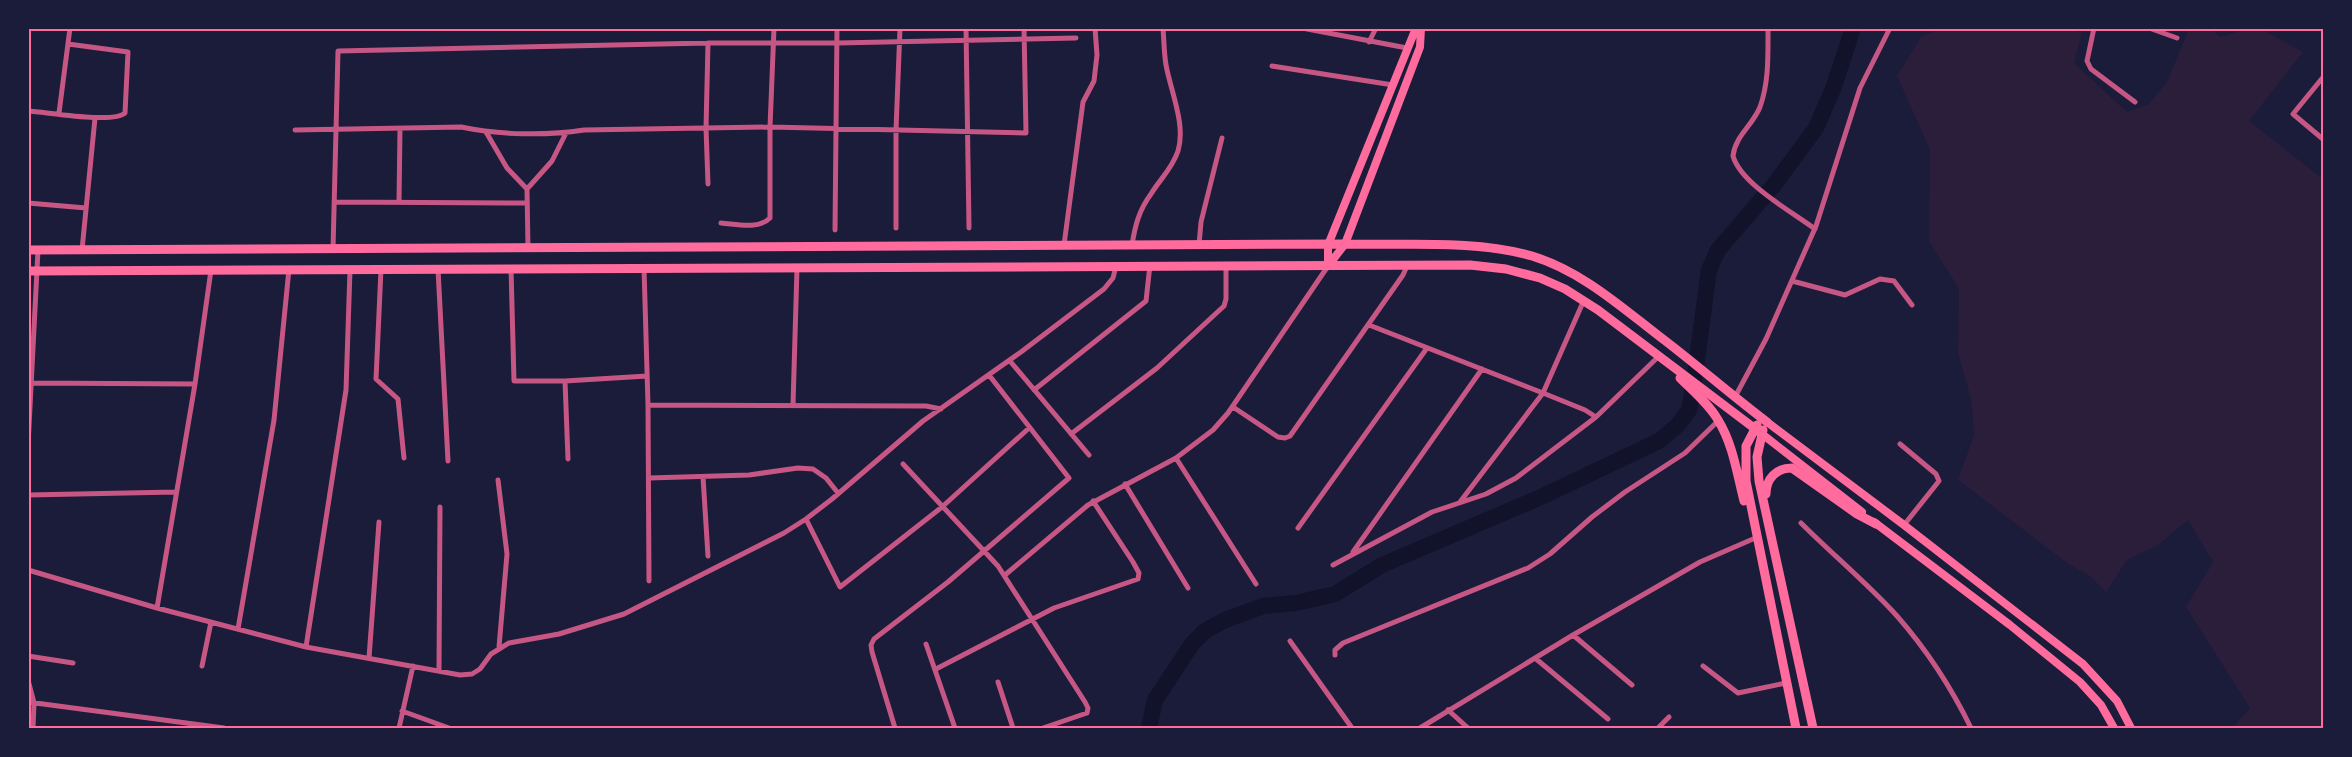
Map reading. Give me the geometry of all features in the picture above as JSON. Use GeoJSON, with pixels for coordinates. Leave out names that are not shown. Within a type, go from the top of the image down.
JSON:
{"type":"FeatureCollection","features":[{"type":"Feature","properties":{"kind":"main road"},"geometry":{"type":"LineString","coordinates":[[1328,266],[1328,245],[1416,28]]}},
{"type":"Feature","properties":{"kind":"main road"},"geometry":{"type":"LineString","coordinates":[[1328,266],[1345,244],[1420,47],[1421,28]]}},
{"type":"Feature","properties":{"kind":"main road"},"geometry":{"type":"LineString","coordinates":[[33,250],[1345,244],[1469,247],[1506,250],[1532,256],[1588,282],[1674,346],[1731,393],[1749,408],[1760,424],[1762,434],[1757,456],[1760,481],[1813,729]]}},
{"type":"Feature","properties":{"kind":"main road"},"geometry":{"type":"LineString","coordinates":[[528,248],[529,269]]}},
{"type":"Feature","properties":{"kind":"main road"},"geometry":{"type":"LineString","coordinates":[[81,250],[82,271]]}},
{"type":"Feature","properties":{"kind":"main road"},"geometry":{"type":"LineString","coordinates":[[34,271],[1407,264],[1470,265],[1506,269],[1540,278],[1584,300],[1710,400],[1760,424],[1904,525],[2083,664],[2116,701],[2131,729]]}},
{"type":"Feature","properties":{"kind":"main road"},"geometry":{"type":"LineString","coordinates":[[1710,400],[1731,450],[1764,576]]}},
{"type":"Feature","properties":{"kind":"main road"},"geometry":{"type":"LineString","coordinates":[[1760,424],[1746,446],[1746,481],[1796,729]]}},
{"type":"Feature","properties":{"kind":"main road"},"geometry":{"type":"LineString","coordinates":[[1762,434],[2010,625],[2080,682],[2101,705],[2114,729]]}},
{"type":"Feature","properties":{"kind":"main road"},"geometry":{"type":"LineString","coordinates":[[1767,512],[1768,481],[1780,469],[1792,468],[1857,514],[1876,524]]}},
{"type":"Feature","properties":{"kind":"street"},"geometry":{"type":"LineString","coordinates":[[58,113],[70,28]]}},
{"type":"Feature","properties":{"kind":"street"},"geometry":{"type":"LineString","coordinates":[[721,223],[757,225],[765,223],[770,218],[770,127],[774,28]]}},
{"type":"Feature","properties":{"kind":"street"},"geometry":{"type":"LineString","coordinates":[[835,230],[837,28]]}},
{"type":"Feature","properties":{"kind":"street"},"geometry":{"type":"LineString","coordinates":[[896,228],[896,130],[900,28]]}},
{"type":"Feature","properties":{"kind":"street"},"geometry":{"type":"LineString","coordinates":[[966,28],[969,228]]}},
{"type":"Feature","properties":{"kind":"street"},"geometry":{"type":"LineString","coordinates":[[295,130],[461,127],[486,132],[566,133],[584,130],[770,127],[1026,133],[1024,28]]}},
{"type":"Feature","properties":{"kind":"street"},"geometry":{"type":"LineString","coordinates":[[1064,245],[1083,102],[1094,81],[1097,55],[1095,28]]}},
{"type":"Feature","properties":{"kind":"street"},"geometry":{"type":"LineString","coordinates":[[1132,245],[1141,210],[1169,171],[1180,142],[1178,121],[1165,62],[1163,28]]}},
{"type":"Feature","properties":{"kind":"street"},"geometry":{"type":"LineString","coordinates":[[1302,28],[1407,48]]}},
{"type":"Feature","properties":{"kind":"street"},"geometry":{"type":"LineString","coordinates":[[1369,42],[1376,28]]}},
{"type":"Feature","properties":{"kind":"street"},"geometry":{"type":"LineString","coordinates":[[1768,28],[1768,72],[1759,110],[1737,141],[1732,156],[1740,171],[1755,187],[1815,229]]}},
{"type":"Feature","properties":{"kind":"street"},"geometry":{"type":"LineString","coordinates":[[1731,393],[1766,339],[1815,229],[1860,88],[1890,28]]}},
{"type":"Feature","properties":{"kind":"street"},"geometry":{"type":"LineString","coordinates":[[2094,28],[2087,61],[2091,69],[2135,102]]}},
{"type":"Feature","properties":{"kind":"street"},"geometry":{"type":"LineString","coordinates":[[2149,28],[2177,38]]}},
{"type":"Feature","properties":{"kind":"street"},"geometry":{"type":"LineString","coordinates":[[333,249],[338,51],[1076,38]]}},
{"type":"Feature","properties":{"kind":"street"},"geometry":{"type":"LineString","coordinates":[[708,43],[706,128],[708,184]]}},
{"type":"Feature","properties":{"kind":"street"},"geometry":{"type":"LineString","coordinates":[[28,111],[95,118],[116,118],[125,113],[130,55],[126,51],[68,44]]}},
{"type":"Feature","properties":{"kind":"street"},"geometry":{"type":"LineString","coordinates":[[1272,66],[1393,85]]}},
{"type":"Feature","properties":{"kind":"street"},"geometry":{"type":"LineString","coordinates":[[2324,76],[2294,114],[2324,140]]}},
{"type":"Feature","properties":{"kind":"street"},"geometry":{"type":"LineString","coordinates":[[81,250],[95,118]]}},
{"type":"Feature","properties":{"kind":"street"},"geometry":{"type":"LineString","coordinates":[[399,202],[400,129]]}},
{"type":"Feature","properties":{"kind":"street"},"geometry":{"type":"LineString","coordinates":[[486,132],[507,168],[527,189]]}},
{"type":"Feature","properties":{"kind":"street"},"geometry":{"type":"LineString","coordinates":[[528,248],[527,189],[552,161],[566,133]]}},
{"type":"Feature","properties":{"kind":"street"},"geometry":{"type":"LineString","coordinates":[[1199,245],[1221,138]]}},
{"type":"Feature","properties":{"kind":"street"},"geometry":{"type":"LineString","coordinates":[[334,202],[527,203]]}},
{"type":"Feature","properties":{"kind":"street"},"geometry":{"type":"LineString","coordinates":[[28,203],[86,208]]}},
{"type":"Feature","properties":{"kind":"street"},"geometry":{"type":"LineString","coordinates":[[28,446],[32,383],[33,250]]}},
{"type":"Feature","properties":{"kind":"street"},"geometry":{"type":"LineString","coordinates":[[1233,407],[1278,437],[1290,436],[1369,325],[1403,275],[1407,264]]}},
{"type":"Feature","properties":{"kind":"street"},"geometry":{"type":"LineString","coordinates":[[1034,390],[1146,302],[1150,265]]}},
{"type":"Feature","properties":{"kind":"street"},"geometry":{"type":"LineString","coordinates":[[1071,434],[1157,368],[1224,306],[1226,265]]}},
{"type":"Feature","properties":{"kind":"street"},"geometry":{"type":"LineString","coordinates":[[28,570],[157,608],[306,646],[460,675],[472,674],[480,669],[498,648],[509,643],[559,634],[624,614],[748,552],[806,519],[907,434],[1010,361],[1104,289],[1113,278],[1116,266]]}},
{"type":"Feature","properties":{"kind":"street"},"geometry":{"type":"LineString","coordinates":[[1005,576],[1094,501],[1176,458],[1213,430],[1233,407],[1328,266]]}},
{"type":"Feature","properties":{"kind":"street"},"geometry":{"type":"LineString","coordinates":[[511,268],[514,381],[566,381],[647,376]]}},
{"type":"Feature","properties":{"kind":"street"},"geometry":{"type":"LineString","coordinates":[[644,268],[648,405],[649,581]]}},
{"type":"Feature","properties":{"kind":"street"},"geometry":{"type":"LineString","coordinates":[[793,405],[797,268]]}},
{"type":"Feature","properties":{"kind":"street"},"geometry":{"type":"LineString","coordinates":[[238,629],[274,420],[289,269]]}},
{"type":"Feature","properties":{"kind":"street"},"geometry":{"type":"LineString","coordinates":[[381,269],[376,379],[398,399],[404,458]]}},
{"type":"Feature","properties":{"kind":"street"},"geometry":{"type":"LineString","coordinates":[[438,269],[448,461]]}},
{"type":"Feature","properties":{"kind":"street"},"geometry":{"type":"LineString","coordinates":[[157,608],[195,384],[211,270]]}},
{"type":"Feature","properties":{"kind":"street"},"geometry":{"type":"LineString","coordinates":[[306,646],[346,390],[350,270]]}},
{"type":"Feature","properties":{"kind":"street"},"geometry":{"type":"LineString","coordinates":[[1792,280],[1845,295],[1880,279],[1894,281],[1912,305]]}},
{"type":"Feature","properties":{"kind":"street"},"geometry":{"type":"LineString","coordinates":[[1460,502],[1543,393],[1584,300]]}},
{"type":"Feature","properties":{"kind":"street"},"geometry":{"type":"LineString","coordinates":[[1369,325],[1585,410],[1596,417]]}},
{"type":"Feature","properties":{"kind":"street"},"geometry":{"type":"LineString","coordinates":[[1298,528],[1427,348]]}},
{"type":"Feature","properties":{"kind":"street"},"geometry":{"type":"LineString","coordinates":[[1333,565],[1432,512],[1486,494],[1516,478],[1596,417],[1660,359]]}},
{"type":"Feature","properties":{"kind":"street"},"geometry":{"type":"LineString","coordinates":[[1010,361],[1089,455]]}},
{"type":"Feature","properties":{"kind":"street"},"geometry":{"type":"LineString","coordinates":[[1352,553],[1482,369]]}},
{"type":"Feature","properties":{"kind":"street"},"geometry":{"type":"LineString","coordinates":[[896,729],[872,652],[871,645],[874,639],[986,550],[1069,478],[989,375]]}},
{"type":"Feature","properties":{"kind":"street"},"geometry":{"type":"LineString","coordinates":[[566,381],[568,459]]}},
{"type":"Feature","properties":{"kind":"street"},"geometry":{"type":"LineString","coordinates":[[32,383],[195,384]]}},
{"type":"Feature","properties":{"kind":"street"},"geometry":{"type":"LineString","coordinates":[[648,405],[927,406],[940,409]]}},
{"type":"Feature","properties":{"kind":"street"},"geometry":{"type":"LineString","coordinates":[[1335,655],[1335,650],[1343,643],[1528,568],[1550,554],[1617,498],[1685,453],[1719,420]]}},
{"type":"Feature","properties":{"kind":"street"},"geometry":{"type":"LineString","coordinates":[[806,519],[840,587],[942,507],[1029,428]]}},
{"type":"Feature","properties":{"kind":"street"},"geometry":{"type":"LineString","coordinates":[[1900,444],[1936,474],[1940,481],[1904,525]]}},
{"type":"Feature","properties":{"kind":"street"},"geometry":{"type":"LineString","coordinates":[[1176,458],[1256,584]]}},
{"type":"Feature","properties":{"kind":"street"},"geometry":{"type":"LineString","coordinates":[[903,464],[986,550],[1033,618],[1088,708],[1087,713],[1081,716],[1043,729]]}},
{"type":"Feature","properties":{"kind":"street"},"geometry":{"type":"LineString","coordinates":[[649,478],[749,475],[798,468],[813,469],[826,478],[838,493]]}},
{"type":"Feature","properties":{"kind":"street"},"geometry":{"type":"LineString","coordinates":[[703,477],[708,556]]}},
{"type":"Feature","properties":{"kind":"street"},"geometry":{"type":"LineString","coordinates":[[498,480],[507,554],[498,648]]}},
{"type":"Feature","properties":{"kind":"street"},"geometry":{"type":"LineString","coordinates":[[1125,484],[1188,588]]}},
{"type":"Feature","properties":{"kind":"street"},"geometry":{"type":"LineString","coordinates":[[28,495],[176,492]]}},
{"type":"Feature","properties":{"kind":"street"},"geometry":{"type":"LineString","coordinates":[[936,669],[1033,618],[1140,576],[1094,501]]}},
{"type":"Feature","properties":{"kind":"street"},"geometry":{"type":"LineString","coordinates":[[439,671],[440,507]]}},
{"type":"Feature","properties":{"kind":"street"},"geometry":{"type":"LineString","coordinates":[[369,658],[379,522]]}},
{"type":"Feature","properties":{"kind":"street"},"geometry":{"type":"LineString","coordinates":[[1801,522],[1896,615],[1917,641],[1964,714],[1971,729]]}},
{"type":"Feature","properties":{"kind":"street"},"geometry":{"type":"LineString","coordinates":[[1420,729],[1573,634],[1700,562],[1753,539]]}},
{"type":"Feature","properties":{"kind":"street"},"geometry":{"type":"LineString","coordinates":[[202,666],[211,622]]}},
{"type":"Feature","properties":{"kind":"street"},"geometry":{"type":"LineString","coordinates":[[1573,634],[1632,685]]}},
{"type":"Feature","properties":{"kind":"street"},"geometry":{"type":"LineString","coordinates":[[1290,641],[1352,729]]}},
{"type":"Feature","properties":{"kind":"street"},"geometry":{"type":"LineString","coordinates":[[926,644],[955,729]]}},
{"type":"Feature","properties":{"kind":"street"},"geometry":{"type":"LineString","coordinates":[[28,656],[73,663]]}},
{"type":"Feature","properties":{"kind":"street"},"geometry":{"type":"LineString","coordinates":[[1535,658],[1608,719]]}},
{"type":"Feature","properties":{"kind":"street"},"geometry":{"type":"LineString","coordinates":[[399,729],[413,666]]}},
{"type":"Feature","properties":{"kind":"street"},"geometry":{"type":"LineString","coordinates":[[1703,666],[1738,693],[1786,683]]}},
{"type":"Feature","properties":{"kind":"street"},"geometry":{"type":"LineString","coordinates":[[28,680],[33,729]]}},
{"type":"Feature","properties":{"kind":"street"},"geometry":{"type":"LineString","coordinates":[[998,682],[1013,729]]}},
{"type":"Feature","properties":{"kind":"street"},"geometry":{"type":"LineString","coordinates":[[31,702],[224,729]]}},
{"type":"Feature","properties":{"kind":"street"},"geometry":{"type":"LineString","coordinates":[[1448,710],[1468,729]]}},
{"type":"Feature","properties":{"kind":"street"},"geometry":{"type":"LineString","coordinates":[[402,711],[449,729]]}},
{"type":"Feature","properties":{"kind":"street"},"geometry":{"type":"LineString","coordinates":[[1658,729],[1669,717]]}},
{"type":"Feature","properties":{"kind":"shaded area"},"geometry":{"type":"Polygon","coordinates":[[[2066,28],[2082,33],[2074,63],[2127,112],[2149,104],[2167,82],[2189,29],[2211,29],[2220,37],[2249,29],[2261,29],[2303,52],[2249,121],[2323,179],[2323,728],[2232,728],[2250,708],[2186,607],[2213,562],[2188,520],[2158,545],[2127,560],[2106,592],[2090,576],[2067,563],[1958,480],[1974,435],[1971,399],[1958,353],[1959,289],[1929,241],[1930,150],[1897,76],[1921,37],[1940,29],[2066,28]]]}},
{"type":"Feature","properties":{"kind":"waterway"},"geometry":{"type":"LineString","coordinates":[[1149,728],[1155,700],[1192,644],[1205,631],[1225,620],[1263,606],[1296,603],[1335,594],[1382,565],[1541,497],[1659,441],[1678,425],[1689,410],[1709,270],[1718,250],[1774,185],[1816,128],[1833,89],[1853,28]]}}]}
